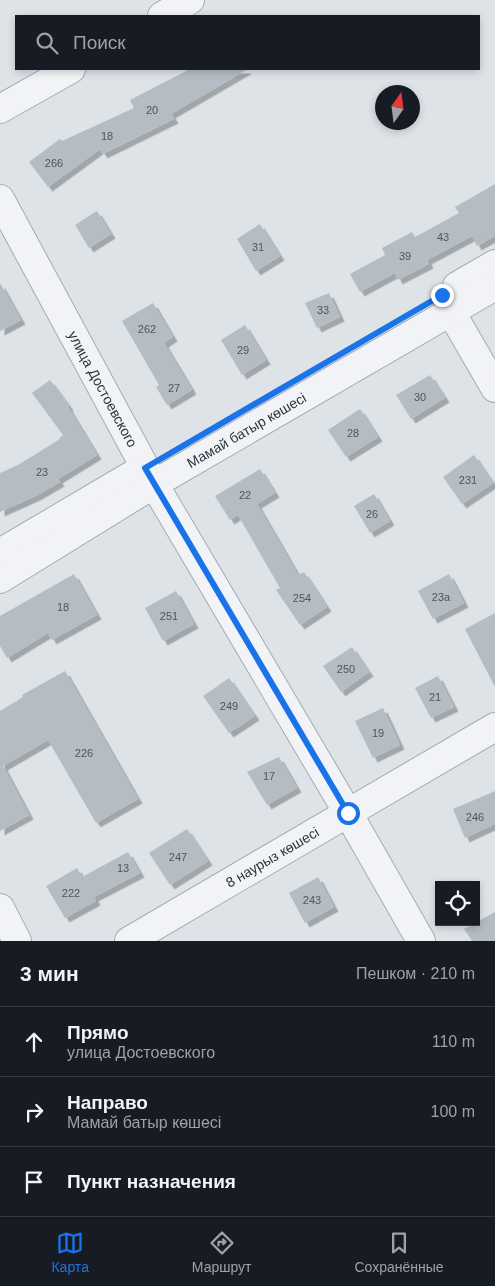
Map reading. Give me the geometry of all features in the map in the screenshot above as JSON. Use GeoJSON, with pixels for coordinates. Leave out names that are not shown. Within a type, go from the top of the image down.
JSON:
{"type":"FeatureCollection","features":[{"type":"Feature","properties":{"kind":"street"},"geometry":{"type":"LineString","coordinates":[[164,15],[190,0]]}},
{"type":"Feature","properties":{"kind":"street"},"geometry":{"type":"LineString","coordinates":[[0,109],[69,70]]}},
{"type":"Feature","properties":{"kind":"street","name":"улица Достоевского"},"geometry":{"type":"LineString","coordinates":[[0,199],[149,476],[348,813],[421,941]]}},
{"type":"Feature","properties":{"kind":"street","name":"Мамай батыр көшесі"},"geometry":{"type":"LineString","coordinates":[[0,579],[149,476],[495,264]]}},
{"type":"Feature","properties":{"kind":"street","name":"Мамай батыр көшесі"},"geometry":{"type":"LineString","coordinates":[[0,553],[149,476],[451,312],[495,286]]}},
{"type":"Feature","properties":{"kind":"street"},"geometry":{"type":"LineString","coordinates":[[451,312],[495,388]]}},
{"type":"Feature","properties":{"kind":"street","name":"8 наурыз көшесі"},"geometry":{"type":"LineString","coordinates":[[128,941],[495,727]]}},
{"type":"Feature","properties":{"kind":"street"},"geometry":{"type":"LineString","coordinates":[[0,908],[17,941]]}},
{"type":"Feature","properties":{"kind":"building"},"geometry":{"type":"Polygon","coordinates":[[[188,70],[246,70],[171,114],[174,119],[103,154],[100,149],[48,187],[29,162],[60,139],[62,141],[134,108],[130,100],[188,70]]]}},
{"type":"Feature","properties":{"kind":"building"},"geometry":{"type":"Polygon","coordinates":[[[495,184],[495,236],[477,246],[472,236],[427,260],[429,264],[398,280],[395,273],[360,292],[350,274],[385,255],[382,248],[412,232],[415,237],[459,213],[455,207],[495,184]]]}},
{"type":"Feature","properties":{"kind":"building"},"geometry":{"type":"Polygon","coordinates":[[[97,211],[111,234],[89,248],[75,225],[97,211]]]}},
{"type":"Feature","properties":{"kind":"building"},"geometry":{"type":"Polygon","coordinates":[[[260,224],[280,256],[256,271],[237,239],[260,224]]]}},
{"type":"Feature","properties":{"kind":"building"},"geometry":{"type":"Polygon","coordinates":[[[0,283],[21,320],[0,331],[0,283]]]}},
{"type":"Feature","properties":{"kind":"building"},"geometry":{"type":"Polygon","coordinates":[[[329,293],[340,317],[317,328],[305,303],[329,293]]]}},
{"type":"Feature","properties":{"kind":"building"},"geometry":{"type":"Polygon","coordinates":[[[153,303],[173,337],[164,343],[192,390],[167,405],[156,387],[159,385],[122,321],[153,303]]]}},
{"type":"Feature","properties":{"kind":"building"},"geometry":{"type":"Polygon","coordinates":[[[245,325],[266,360],[242,375],[221,340],[245,325]]]}},
{"type":"Feature","properties":{"kind":"building"},"geometry":{"type":"Polygon","coordinates":[[[430,375],[445,398],[411,419],[396,395],[430,375]]]}},
{"type":"Feature","properties":{"kind":"building"},"geometry":{"type":"Polygon","coordinates":[[[50,380],[69,406],[97,455],[58,479],[60,482],[36,496],[0,512],[0,473],[18,465],[60,439],[63,435],[32,393],[50,380]]]}},
{"type":"Feature","properties":{"kind":"building"},"geometry":{"type":"Polygon","coordinates":[[[360,409],[378,437],[346,457],[328,430],[360,409]]]}},
{"type":"Feature","properties":{"kind":"building"},"geometry":{"type":"Polygon","coordinates":[[[474,455],[493,483],[462,504],[443,477],[474,455]]]}},
{"type":"Feature","properties":{"kind":"building"},"geometry":{"type":"Polygon","coordinates":[[[260,469],[275,493],[257,504],[298,575],[304,572],[327,607],[300,625],[276,590],[280,588],[238,515],[230,520],[215,496],[260,469]]]}},
{"type":"Feature","properties":{"kind":"building"},"geometry":{"type":"Polygon","coordinates":[[[374,494],[390,521],[370,533],[354,506],[374,494]]]}},
{"type":"Feature","properties":{"kind":"building"},"geometry":{"type":"Polygon","coordinates":[[[74,574],[97,615],[52,640],[48,633],[7,658],[0,646],[0,616],[74,574]]]}},
{"type":"Feature","properties":{"kind":"building"},"geometry":{"type":"Polygon","coordinates":[[[449,574],[464,603],[433,619],[418,591],[449,574]]]}},
{"type":"Feature","properties":{"kind":"building"},"geometry":{"type":"Polygon","coordinates":[[[176,591],[194,624],[163,641],[145,608],[176,591]]]}},
{"type":"Feature","properties":{"kind":"building"},"geometry":{"type":"Polygon","coordinates":[[[495,613],[495,687],[465,629],[495,613]]]}},
{"type":"Feature","properties":{"kind":"building"},"geometry":{"type":"Polygon","coordinates":[[[352,647],[369,672],[341,692],[323,666],[352,647]]]}},
{"type":"Feature","properties":{"kind":"building"},"geometry":{"type":"Polygon","coordinates":[[[65,671],[138,799],[96,823],[48,740],[3,766],[29,815],[0,831],[0,711],[23,697],[22,695],[65,671]]]}},
{"type":"Feature","properties":{"kind":"building"},"geometry":{"type":"Polygon","coordinates":[[[438,676],[454,707],[431,718],[415,688],[438,676]]]}},
{"type":"Feature","properties":{"kind":"building"},"geometry":{"type":"Polygon","coordinates":[[[229,678],[255,716],[229,733],[203,696],[229,678]]]}},
{"type":"Feature","properties":{"kind":"building"},"geometry":{"type":"Polygon","coordinates":[[[383,708],[400,745],[373,758],[355,721],[383,708]]]}},
{"type":"Feature","properties":{"kind":"building"},"geometry":{"type":"Polygon","coordinates":[[[279,757],[297,788],[267,805],[247,772],[279,757]]]}},
{"type":"Feature","properties":{"kind":"building"},"geometry":{"type":"Polygon","coordinates":[[[495,791],[495,824],[465,838],[453,809],[495,791]]]}},
{"type":"Feature","properties":{"kind":"building"},"geometry":{"type":"Polygon","coordinates":[[[187,829],[208,861],[170,885],[149,853],[187,829]]]}},
{"type":"Feature","properties":{"kind":"building"},"geometry":{"type":"Polygon","coordinates":[[[128,852],[140,873],[94,897],[96,901],[65,918],[46,886],[77,868],[82,877],[128,852]]]}},
{"type":"Feature","properties":{"kind":"building"},"geometry":{"type":"Polygon","coordinates":[[[318,877],[334,907],[305,923],[289,893],[318,877]]]}},
{"type":"Feature","properties":{"kind":"building"},"geometry":{"type":"Polygon","coordinates":[[[495,912],[495,941],[472,941],[464,929],[469,926],[480,926],[480,920],[495,912]]]}},
{"type":"Feature","properties":{"kind":"route"},"geometry":{"type":"LineString","coordinates":[[348,813],[145,468],[442,295]]}}]}
